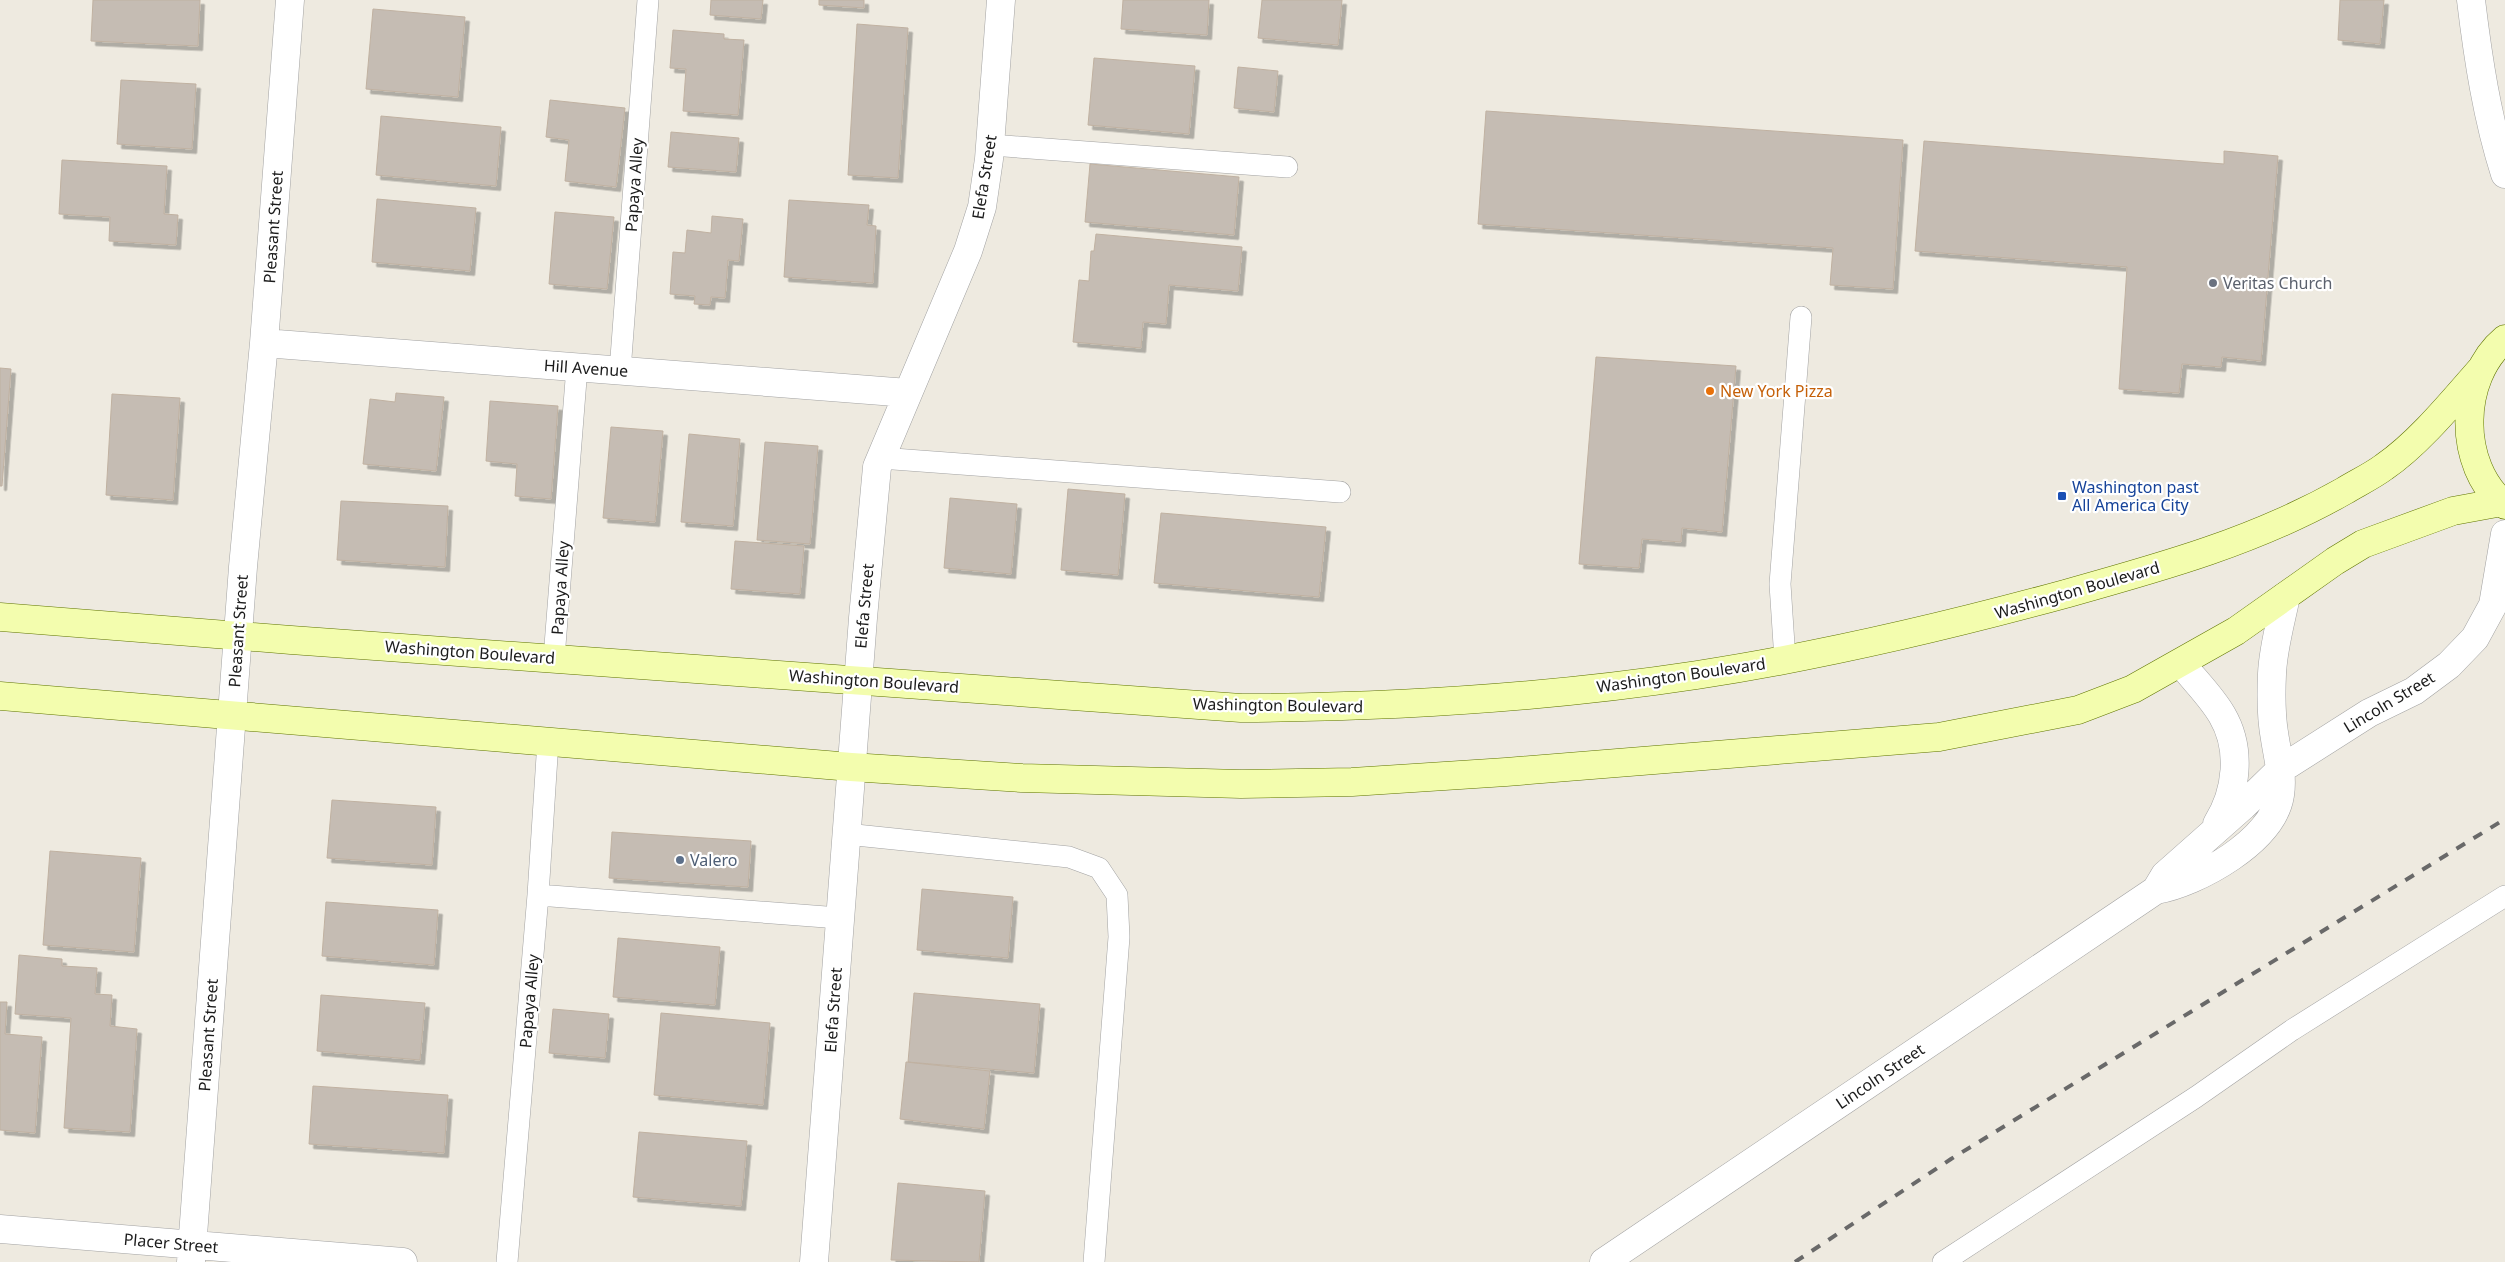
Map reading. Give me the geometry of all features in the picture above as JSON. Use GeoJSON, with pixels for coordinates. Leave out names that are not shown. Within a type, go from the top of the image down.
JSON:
{"type":"FeatureCollection","features":[{"type":"Feature","properties":{"kind":"main road","name":"Washington Boulevard"},"geometry":{"type":"LineString","coordinates":[[0,617],[1241,708],[1358,707],[1598,688],[1696,675],[1785,660],[1892,638],[2006,610],[2121,578],[2232,544],[2318,505],[2385,467],[2441,415],[2505,339]]}},
{"type":"Feature","properties":{"kind":"main road"},"geometry":{"type":"LineString","coordinates":[[0,696],[851,767],[1022,778],[1241,784],[1352,782],[1506,772],[1939,737],[1973,732],[2078,710],[2133,690],[2236,631],[2335,561],[2363,544],[2453,511],[2503,504],[2483,478],[2470,442],[2469,404],[2482,368]]}},
{"type":"Feature","properties":{"kind":"street","name":"Pleasant Street"},"geometry":{"type":"LineString","coordinates":[[191,1253],[237,635],[264,343],[290,0]]}},
{"type":"Feature","properties":{"kind":"street","name":"Elefa Street"},"geometry":{"type":"LineString","coordinates":[[814,1262],[851,767],[877,467],[968,250],[979,216],[990,146],[1001,0]]}},
{"type":"Feature","properties":{"kind":"street"},"geometry":{"type":"LineString","coordinates":[[2471,0],[2482,76],[2498,152],[2505,174]]}},
{"type":"Feature","properties":{"kind":"street","name":"Hill Avenue"},"geometry":{"type":"LineString","coordinates":[[264,343],[908,393]]}},
{"type":"Feature","properties":{"kind":"street","name":"Lincoln Street"},"geometry":{"type":"LineString","coordinates":[[2156,890],[2164,875],[2209,837],[2281,769],[2369,714],[2414,692],[2449,665],[2475,638],[2493,605],[2505,534]]}},
{"type":"Feature","properties":{"kind":"street","name":"Lincoln Street"},"geometry":{"type":"LineString","coordinates":[[1604,1262],[2156,890],[2174,887],[2226,860],[2248,844],[2273,818],[2280,796],[2281,769],[2274,737],[2272,673],[2286,596]]}},
{"type":"Feature","properties":{"kind":"street","name":"Lincoln Street"},"geometry":{"type":"LineString","coordinates":[[2181,663],[2222,715],[2233,747],[2235,778],[2227,808],[2209,837]]}},
{"type":"Feature","properties":{"kind":"street","name":"Placer Street"},"geometry":{"type":"LineString","coordinates":[[0,1229],[191,1253],[403,1262]]}},
{"type":"Feature","properties":{"kind":"lane","name":"Papaya Alley"},"geometry":{"type":"LineString","coordinates":[[620,371],[648,0]]}},
{"type":"Feature","properties":{"kind":"lane"},"geometry":{"type":"LineString","coordinates":[[990,146],[1287,168]]}},
{"type":"Feature","properties":{"kind":"lane"},"geometry":{"type":"LineString","coordinates":[[1785,660],[1780,584],[1801,317]]}},
{"type":"Feature","properties":{"kind":"lane","name":"Papaya Alley"},"geometry":{"type":"LineString","coordinates":[[554,658],[578,367]]}},
{"type":"Feature","properties":{"kind":"lane"},"geometry":{"type":"LineString","coordinates":[[880,458],[1340,492]]}},
{"type":"Feature","properties":{"kind":"lane","name":"Papaya Alley"},"geometry":{"type":"LineString","coordinates":[[507,1262],[538,895],[548,741]]}},
{"type":"Feature","properties":{"kind":"lane"},"geometry":{"type":"LineString","coordinates":[[846,834],[1069,857],[1099,868],[1117,895],[1119,937],[1094,1262]]}},
{"type":"Feature","properties":{"kind":"lane"},"geometry":{"type":"LineString","coordinates":[[538,895],[840,918]]}},
{"type":"Feature","properties":{"kind":"lane"},"geometry":{"type":"LineString","coordinates":[[1943,1262],[2196,1097],[2292,1030],[2505,896]]}},
{"type":"Feature","properties":{"kind":"building"},"geometry":{"type":"Polygon","coordinates":[[[93,0],[200,0],[198,46],[91,41],[93,0]]]}},
{"type":"Feature","properties":{"kind":"building"},"geometry":{"type":"Polygon","coordinates":[[[711,0],[763,0],[761,19],[710,15],[711,0]]]}},
{"type":"Feature","properties":{"kind":"building"},"geometry":{"type":"Polygon","coordinates":[[[819,0],[864,0],[864,8],[819,5],[819,0]]]}},
{"type":"Feature","properties":{"kind":"building"},"geometry":{"type":"Polygon","coordinates":[[[1123,0],[1209,0],[1207,35],[1121,29],[1123,0]]]}},
{"type":"Feature","properties":{"kind":"building"},"geometry":{"type":"Polygon","coordinates":[[[1262,0],[1342,0],[1338,45],[1258,38],[1262,0]]]}},
{"type":"Feature","properties":{"kind":"building"},"geometry":{"type":"Polygon","coordinates":[[[2340,0],[2384,0],[2380,44],[2338,40],[2340,0]]]}},
{"type":"Feature","properties":{"kind":"building"},"geometry":{"type":"Polygon","coordinates":[[[373,9],[465,17],[458,97],[366,89],[373,9]]]}},
{"type":"Feature","properties":{"kind":"building"},"geometry":{"type":"Polygon","coordinates":[[[857,24],[908,28],[898,178],[848,175],[857,24]]]}},
{"type":"Feature","properties":{"kind":"building"},"geometry":{"type":"Polygon","coordinates":[[[673,30],[724,34],[724,39],[744,40],[738,115],[683,111],[686,69],[670,68],[673,30]]]}},
{"type":"Feature","properties":{"kind":"building"},"geometry":{"type":"Polygon","coordinates":[[[1094,58],[1195,66],[1189,134],[1088,125],[1094,58]]]}},
{"type":"Feature","properties":{"kind":"building"},"geometry":{"type":"Polygon","coordinates":[[[1238,67],[1278,71],[1274,112],[1234,108],[1238,67]]]}},
{"type":"Feature","properties":{"kind":"building"},"geometry":{"type":"Polygon","coordinates":[[[121,80],[196,84],[192,149],[117,144],[121,80]]]}},
{"type":"Feature","properties":{"kind":"building"},"geometry":{"type":"Polygon","coordinates":[[[550,100],[625,108],[616,187],[565,181],[569,140],[546,137],[550,100]]]}},
{"type":"Feature","properties":{"kind":"building"},"geometry":{"type":"Polygon","coordinates":[[[1486,111],[1903,140],[1893,289],[1830,285],[1833,248],[1478,224],[1486,111]]]}},
{"type":"Feature","properties":{"kind":"building"},"geometry":{"type":"Polygon","coordinates":[[[381,116],[501,127],[496,186],[376,175],[381,116]]]}},
{"type":"Feature","properties":{"kind":"building"},"geometry":{"type":"Polygon","coordinates":[[[671,132],[739,138],[736,172],[668,167],[671,132]]]}},
{"type":"Feature","properties":{"kind":"building"},"geometry":{"type":"Polygon","coordinates":[[[1924,141],[2224,164],[2224,151],[2278,156],[2261,361],[2222,357],[2221,367],[2182,364],[2179,393],[2119,389],[2127,267],[1915,251],[1924,141]]]}},
{"type":"Feature","properties":{"kind":"building"},"geometry":{"type":"Polygon","coordinates":[[[62,160],[167,166],[164,214],[178,215],[176,245],[109,241],[110,217],[59,214],[62,160]]]}},
{"type":"Feature","properties":{"kind":"building"},"geometry":{"type":"Polygon","coordinates":[[[1090,164],[1239,177],[1234,235],[1085,222],[1090,164]]]}},
{"type":"Feature","properties":{"kind":"building"},"geometry":{"type":"Polygon","coordinates":[[[377,199],[476,208],[470,271],[372,262],[377,199]]]}},
{"type":"Feature","properties":{"kind":"building"},"geometry":{"type":"Polygon","coordinates":[[[789,200],[869,205],[867,225],[876,226],[873,283],[784,277],[789,200]]]}},
{"type":"Feature","properties":{"kind":"building"},"geometry":{"type":"Polygon","coordinates":[[[555,212],[614,217],[607,289],[549,284],[555,212]]]}},
{"type":"Feature","properties":{"kind":"building"},"geometry":{"type":"Polygon","coordinates":[[[712,216],[743,219],[739,261],[728,260],[725,298],[711,297],[710,305],[694,304],[695,296],[670,294],[673,252],[685,253],[687,230],[711,233],[712,216]]]}},
{"type":"Feature","properties":{"kind":"building"},"geometry":{"type":"Polygon","coordinates":[[[1096,234],[1242,247],[1238,291],[1169,285],[1166,324],[1143,322],[1141,348],[1073,342],[1079,280],[1089,281],[1091,251],[1094,251],[1096,234]]]}},
{"type":"Feature","properties":{"kind":"building"},"geometry":{"type":"Polygon","coordinates":[[[1596,357],[1736,366],[1722,532],[1682,528],[1681,542],[1642,539],[1639,568],[1579,564],[1596,357]]]}},
{"type":"Feature","properties":{"kind":"building"},"geometry":{"type":"Polygon","coordinates":[[[0,368],[11,369],[2,486],[0,486],[0,368]]]}},
{"type":"Feature","properties":{"kind":"building"},"geometry":{"type":"Polygon","coordinates":[[[396,393],[444,397],[436,471],[363,464],[370,399],[395,402],[396,393]]]}},
{"type":"Feature","properties":{"kind":"building"},"geometry":{"type":"Polygon","coordinates":[[[112,394],[180,398],[173,500],[106,495],[112,394]]]}},
{"type":"Feature","properties":{"kind":"building"},"geometry":{"type":"Polygon","coordinates":[[[490,401],[558,406],[551,499],[515,496],[517,464],[486,461],[490,401]]]}},
{"type":"Feature","properties":{"kind":"building"},"geometry":{"type":"Polygon","coordinates":[[[611,427],[663,431],[655,522],[603,518],[611,427]]]}},
{"type":"Feature","properties":{"kind":"building"},"geometry":{"type":"Polygon","coordinates":[[[689,434],[740,439],[733,526],[681,522],[689,434]]]}},
{"type":"Feature","properties":{"kind":"building"},"geometry":{"type":"Polygon","coordinates":[[[765,442],[818,446],[810,544],[757,540],[765,442]]]}},
{"type":"Feature","properties":{"kind":"building"},"geometry":{"type":"Polygon","coordinates":[[[1068,489],[1125,494],[1118,575],[1061,570],[1068,489]]]}},
{"type":"Feature","properties":{"kind":"building"},"geometry":{"type":"Polygon","coordinates":[[[950,498],[1017,504],[1011,574],[944,568],[950,498]]]}},
{"type":"Feature","properties":{"kind":"building"},"geometry":{"type":"Polygon","coordinates":[[[341,501],[448,506],[445,567],[337,560],[341,501]]]}},
{"type":"Feature","properties":{"kind":"building"},"geometry":{"type":"Polygon","coordinates":[[[1161,513],[1326,527],[1319,597],[1154,583],[1161,513]]]}},
{"type":"Feature","properties":{"kind":"building"},"geometry":{"type":"Polygon","coordinates":[[[735,541],[804,546],[800,594],[731,589],[735,541]]]}},
{"type":"Feature","properties":{"kind":"building"},"geometry":{"type":"Polygon","coordinates":[[[332,800],[436,807],[432,865],[327,858],[332,800]]]}},
{"type":"Feature","properties":{"kind":"building","name":"Valero"},"geometry":{"type":"Polygon","coordinates":[[[612,832],[751,841],[748,887],[609,878],[612,832]]]}},
{"type":"Feature","properties":{"kind":"building"},"geometry":{"type":"Polygon","coordinates":[[[50,851],[141,858],[134,952],[43,945],[50,851]]]}},
{"type":"Feature","properties":{"kind":"building"},"geometry":{"type":"Polygon","coordinates":[[[922,889],[1013,897],[1008,958],[917,950],[922,889]]]}},
{"type":"Feature","properties":{"kind":"building"},"geometry":{"type":"Polygon","coordinates":[[[326,902],[438,910],[434,965],[322,956],[326,902]]]}},
{"type":"Feature","properties":{"kind":"building"},"geometry":{"type":"Polygon","coordinates":[[[618,938],[720,947],[715,1005],[613,997],[618,938]]]}},
{"type":"Feature","properties":{"kind":"building"},"geometry":{"type":"Polygon","coordinates":[[[19,955],[62,959],[62,966],[97,968],[95,994],[112,995],[110,1026],[137,1029],[130,1132],[64,1128],[71,1018],[15,1014],[19,955]]]}},
{"type":"Feature","properties":{"kind":"building"},"geometry":{"type":"Polygon","coordinates":[[[914,993],[1040,1004],[1034,1073],[908,1062],[914,993]]]}},
{"type":"Feature","properties":{"kind":"building"},"geometry":{"type":"Polygon","coordinates":[[[321,995],[425,1003],[420,1060],[317,1051],[321,995]]]}},
{"type":"Feature","properties":{"kind":"building"},"geometry":{"type":"Polygon","coordinates":[[[0,1002],[7,1002],[5,1034],[42,1037],[35,1133],[0,1130],[0,1002]]]}},
{"type":"Feature","properties":{"kind":"building"},"geometry":{"type":"Polygon","coordinates":[[[553,1009],[609,1014],[605,1058],[549,1053],[553,1009]]]}},
{"type":"Feature","properties":{"kind":"building"},"geometry":{"type":"Polygon","coordinates":[[[661,1013],[770,1023],[763,1105],[654,1095],[661,1013]]]}},
{"type":"Feature","properties":{"kind":"building"},"geometry":{"type":"Polygon","coordinates":[[[906,1062],[990,1071],[984,1129],[900,1119],[906,1062]]]}},
{"type":"Feature","properties":{"kind":"building"},"geometry":{"type":"Polygon","coordinates":[[[313,1086],[448,1095],[444,1153],[309,1144],[313,1086]]]}},
{"type":"Feature","properties":{"kind":"building"},"geometry":{"type":"Polygon","coordinates":[[[639,1132],[747,1141],[741,1206],[633,1197],[639,1132]]]}},
{"type":"Feature","properties":{"kind":"building"},"geometry":{"type":"Polygon","coordinates":[[[898,1183],[985,1191],[979,1262],[891,1260],[898,1183]]]}},
{"type":"Feature","properties":{"kind":"railway"},"geometry":{"type":"LineString","coordinates":[[1795,1262],[1951,1159],[2505,819]]}},
{"type":"Feature","properties":{"kind":"place","name":"Veritas Church"},"geometry":{"type":"Point","coordinates":[2213,283]}},
{"type":"Feature","properties":{"kind":"place","name":"New York Pizza"},"geometry":{"type":"Point","coordinates":[1710,391]}},
{"type":"Feature","properties":{"kind":"place","name":"Washington past All America City"},"geometry":{"type":"Point","coordinates":[2062,496]}},
{"type":"Feature","properties":{"kind":"place","name":"Valero"},"geometry":{"type":"Point","coordinates":[680,860]}}]}
